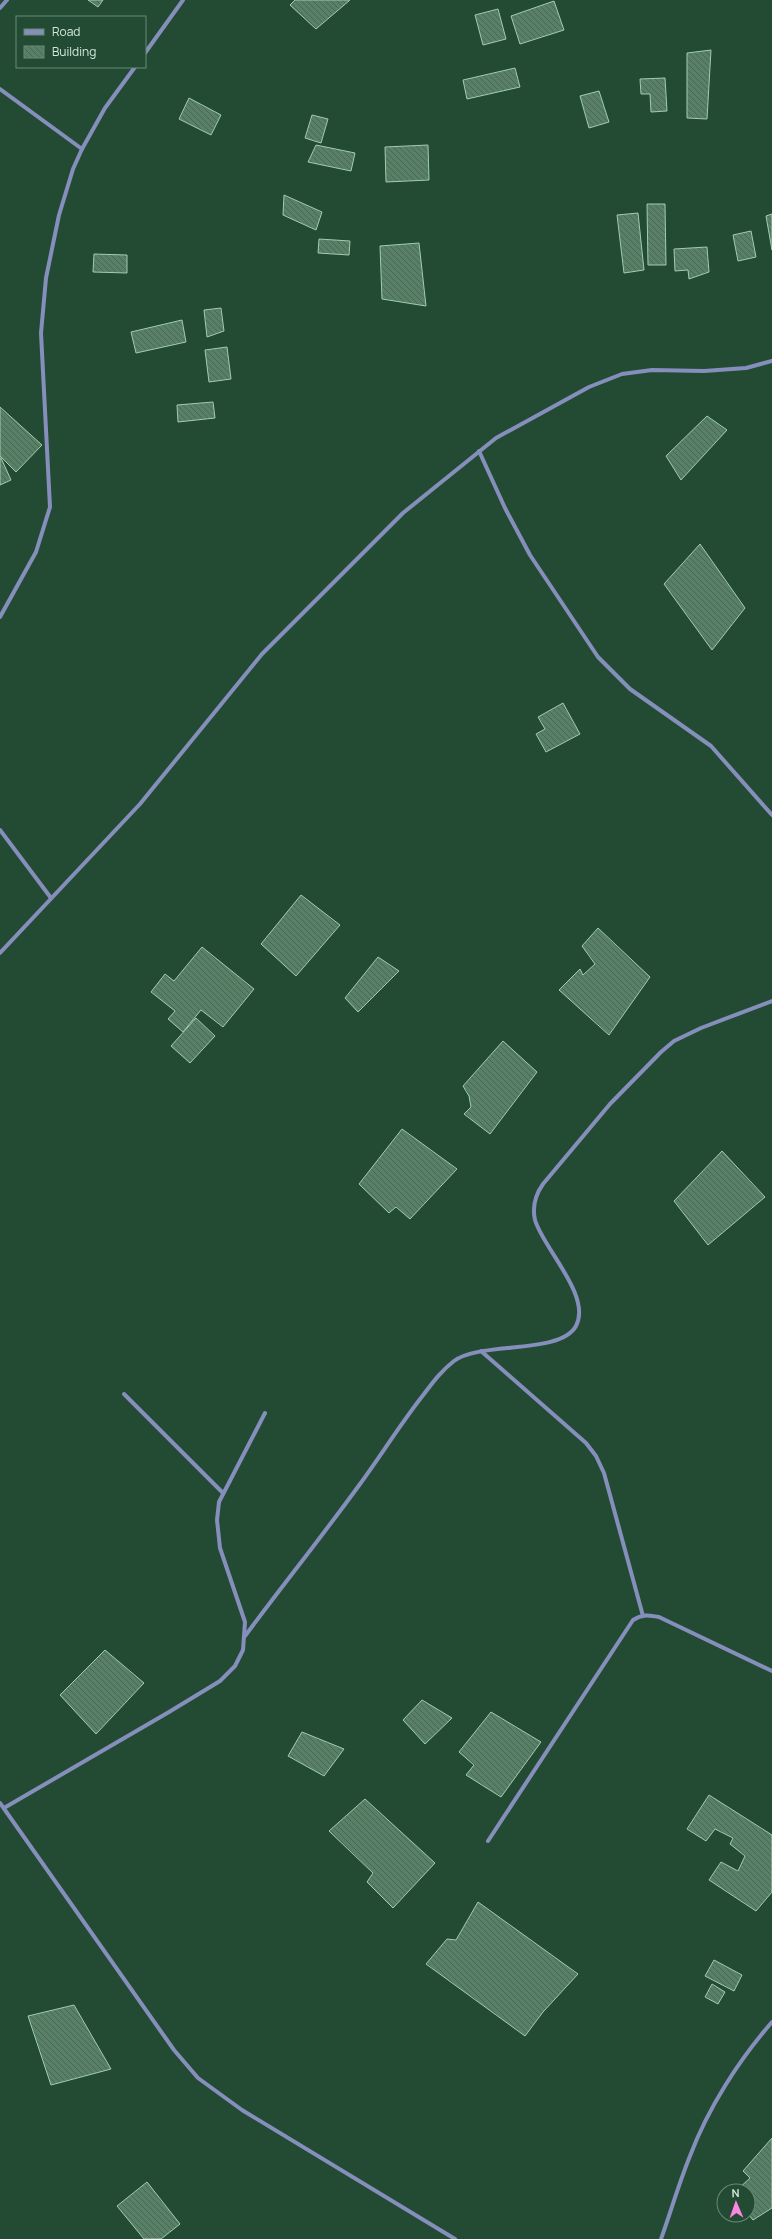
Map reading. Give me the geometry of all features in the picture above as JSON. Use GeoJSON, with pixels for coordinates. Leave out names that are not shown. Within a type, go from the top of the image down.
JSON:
{"type":"FeatureCollection","features":[{"type":"Feature","properties":{"kind":"street"},"geometry":{"type":"LineString","coordinates":[[0,8],[7,0]]}},
{"type":"Feature","properties":{"kind":"street"},"geometry":{"type":"LineString","coordinates":[[146,51],[183,0]]}},
{"type":"Feature","properties":{"kind":"street"},"geometry":{"type":"LineString","coordinates":[[0,617],[36,552],[50,507],[41,333],[46,278],[59,215],[73,168],[82,149],[105,108],[134,68]]}},
{"type":"Feature","properties":{"kind":"street"},"geometry":{"type":"LineString","coordinates":[[0,89],[82,149]]}},
{"type":"Feature","properties":{"kind":"street"},"geometry":{"type":"LineString","coordinates":[[0,953],[140,804],[262,654],[403,513],[479,450],[496,438],[583,390],[622,374],[652,370],[704,371],[746,368],[772,361]]}},
{"type":"Feature","properties":{"kind":"street"},"geometry":{"type":"LineString","coordinates":[[479,450],[505,508],[530,555],[598,657],[630,689],[711,746],[772,815]]}},
{"type":"Feature","properties":{"kind":"street"},"geometry":{"type":"LineString","coordinates":[[0,830],[51,898]]}},
{"type":"Feature","properties":{"kind":"street"},"geometry":{"type":"LineString","coordinates":[[245,1636],[360,1484],[410,1412],[441,1372],[463,1356],[481,1351],[536,1345],[567,1335],[576,1327],[580,1316],[579,1305],[573,1290],[535,1220],[536,1194],[543,1184],[610,1104],[665,1048],[674,1041],[701,1028],[772,1001]]}},
{"type":"Feature","properties":{"kind":"street"},"geometry":{"type":"LineString","coordinates":[[481,1351],[586,1443],[596,1456],[604,1473],[643,1616]]}},
{"type":"Feature","properties":{"kind":"street"},"geometry":{"type":"LineString","coordinates":[[124,1394],[223,1493]]}},
{"type":"Feature","properties":{"kind":"street"},"geometry":{"type":"LineString","coordinates":[[4,1808],[220,1681],[235,1666],[243,1650],[245,1622],[220,1548],[217,1533],[219,1502],[265,1413]]}},
{"type":"Feature","properties":{"kind":"street"},"geometry":{"type":"LineString","coordinates":[[488,1841],[633,1620],[643,1616],[659,1617],[772,1671]]}},
{"type":"Feature","properties":{"kind":"street"},"geometry":{"type":"LineString","coordinates":[[0,1803],[174,2050],[198,2078],[242,2110],[455,2239]]}},
{"type":"Feature","properties":{"kind":"street"},"geometry":{"type":"LineString","coordinates":[[661,2239],[690,2155],[708,2116],[738,2067],[772,2022]]}},
{"type":"Feature","properties":{"kind":"building"},"geometry":{"type":"Polygon","coordinates":[[[88,0],[103,0],[98,7],[88,0]]]}},
{"type":"Feature","properties":{"kind":"building"},"geometry":{"type":"Polygon","coordinates":[[[295,0],[350,0],[316,29],[290,5],[295,0]]]}},
{"type":"Feature","properties":{"kind":"building"},"geometry":{"type":"Polygon","coordinates":[[[554,1],[564,30],[520,44],[511,16],[554,1]]]}},
{"type":"Feature","properties":{"kind":"building"},"geometry":{"type":"Polygon","coordinates":[[[498,9],[506,39],[483,45],[475,15],[498,9]]]}},
{"type":"Feature","properties":{"kind":"building"},"geometry":{"type":"Polygon","coordinates":[[[711,50],[707,119],[687,118],[687,53],[711,50]]]}},
{"type":"Feature","properties":{"kind":"building"},"geometry":{"type":"Polygon","coordinates":[[[515,68],[520,87],[467,99],[463,80],[515,68]]]}},
{"type":"Feature","properties":{"kind":"building"},"geometry":{"type":"Polygon","coordinates":[[[665,78],[667,111],[651,112],[650,94],[641,94],[640,79],[665,78]]]}},
{"type":"Feature","properties":{"kind":"building"},"geometry":{"type":"Polygon","coordinates":[[[599,91],[609,122],[589,128],[580,96],[599,91]]]}},
{"type":"Feature","properties":{"kind":"building"},"geometry":{"type":"Polygon","coordinates":[[[189,98],[221,115],[211,135],[179,119],[189,98]]]}},
{"type":"Feature","properties":{"kind":"building"},"geometry":{"type":"Polygon","coordinates":[[[312,115],[328,119],[321,143],[305,138],[312,115]]]}},
{"type":"Feature","properties":{"kind":"building"},"geometry":{"type":"Polygon","coordinates":[[[316,145],[355,153],[351,171],[308,162],[316,145]]]}},
{"type":"Feature","properties":{"kind":"building"},"geometry":{"type":"Polygon","coordinates":[[[428,145],[429,180],[386,182],[385,147],[428,145]]]}},
{"type":"Feature","properties":{"kind":"building"},"geometry":{"type":"Polygon","coordinates":[[[284,195],[322,212],[316,230],[283,215],[284,195]]]}},
{"type":"Feature","properties":{"kind":"building"},"geometry":{"type":"Polygon","coordinates":[[[647,204],[665,204],[666,265],[648,265],[647,204]]]}},
{"type":"Feature","properties":{"kind":"building"},"geometry":{"type":"Polygon","coordinates":[[[638,213],[644,270],[624,273],[617,215],[638,213]]]}},
{"type":"Feature","properties":{"kind":"building"},"geometry":{"type":"Polygon","coordinates":[[[772,214],[772,250],[766,216],[772,214]]]}},
{"type":"Feature","properties":{"kind":"building"},"geometry":{"type":"Polygon","coordinates":[[[751,231],[756,257],[738,261],[733,235],[751,231]]]}},
{"type":"Feature","properties":{"kind":"building"},"geometry":{"type":"Polygon","coordinates":[[[319,239],[350,241],[349,255],[318,253],[319,239]]]}},
{"type":"Feature","properties":{"kind":"building"},"geometry":{"type":"Polygon","coordinates":[[[419,243],[426,306],[382,299],[380,246],[419,243]]]}},
{"type":"Feature","properties":{"kind":"building"},"geometry":{"type":"Polygon","coordinates":[[[707,247],[709,272],[689,279],[688,270],[675,271],[674,249],[707,247]]]}},
{"type":"Feature","properties":{"kind":"building"},"geometry":{"type":"Polygon","coordinates":[[[94,254],[127,255],[127,273],[93,272],[94,254]]]}},
{"type":"Feature","properties":{"kind":"building"},"geometry":{"type":"Polygon","coordinates":[[[221,308],[224,331],[207,337],[204,310],[221,308]]]}},
{"type":"Feature","properties":{"kind":"building"},"geometry":{"type":"Polygon","coordinates":[[[182,320],[186,342],[136,353],[131,332],[182,320]]]}},
{"type":"Feature","properties":{"kind":"building"},"geometry":{"type":"Polygon","coordinates":[[[227,347],[231,379],[209,382],[205,350],[227,347]]]}},
{"type":"Feature","properties":{"kind":"building"},"geometry":{"type":"Polygon","coordinates":[[[213,402],[215,418],[178,422],[177,405],[213,402]]]}},
{"type":"Feature","properties":{"kind":"building"},"geometry":{"type":"Polygon","coordinates":[[[0,407],[42,445],[16,472],[0,456],[0,407]]]}},
{"type":"Feature","properties":{"kind":"building"},"geometry":{"type":"Polygon","coordinates":[[[707,416],[727,430],[681,480],[666,456],[707,416]]]}},
{"type":"Feature","properties":{"kind":"building"},"geometry":{"type":"Polygon","coordinates":[[[0,458],[11,480],[0,485],[0,458]]]}},
{"type":"Feature","properties":{"kind":"building"},"geometry":{"type":"Polygon","coordinates":[[[700,544],[745,608],[712,650],[664,584],[700,544]]]}},
{"type":"Feature","properties":{"kind":"building"},"geometry":{"type":"Polygon","coordinates":[[[563,703],[580,734],[546,752],[536,734],[545,729],[538,717],[563,703]]]}},
{"type":"Feature","properties":{"kind":"building"},"geometry":{"type":"Polygon","coordinates":[[[301,895],[340,925],[296,976],[261,944],[301,895]]]}},
{"type":"Feature","properties":{"kind":"building"},"geometry":{"type":"Polygon","coordinates":[[[598,928],[650,977],[609,1035],[559,990],[580,969],[583,975],[595,964],[582,946],[598,928]]]}},
{"type":"Feature","properties":{"kind":"building"},"geometry":{"type":"Polygon","coordinates":[[[202,947],[254,989],[223,1027],[201,1010],[183,1032],[168,1019],[175,1011],[151,992],[165,974],[174,981],[202,947]]]}},
{"type":"Feature","properties":{"kind":"building"},"geometry":{"type":"Polygon","coordinates":[[[378,957],[399,971],[358,1012],[345,998],[378,957]]]}},
{"type":"Feature","properties":{"kind":"building"},"geometry":{"type":"Polygon","coordinates":[[[196,1018],[215,1036],[190,1063],[171,1046],[196,1018]]]}},
{"type":"Feature","properties":{"kind":"building"},"geometry":{"type":"Polygon","coordinates":[[[503,1041],[537,1072],[490,1134],[464,1114],[471,1107],[469,1096],[463,1086],[503,1041]]]}},
{"type":"Feature","properties":{"kind":"building"},"geometry":{"type":"Polygon","coordinates":[[[402,1129],[457,1169],[410,1219],[396,1207],[389,1213],[359,1184],[402,1129]]]}},
{"type":"Feature","properties":{"kind":"building"},"geometry":{"type":"Polygon","coordinates":[[[722,1151],[765,1197],[708,1245],[674,1201],[722,1151]]]}},
{"type":"Feature","properties":{"kind":"building"},"geometry":{"type":"Polygon","coordinates":[[[105,1650],[144,1683],[96,1734],[60,1695],[105,1650]]]}},
{"type":"Feature","properties":{"kind":"building"},"geometry":{"type":"Polygon","coordinates":[[[422,1700],[452,1718],[425,1744],[403,1720],[422,1700]]]}},
{"type":"Feature","properties":{"kind":"building"},"geometry":{"type":"Polygon","coordinates":[[[491,1712],[541,1742],[501,1797],[466,1775],[474,1765],[459,1752],[491,1712]]]}},
{"type":"Feature","properties":{"kind":"building"},"geometry":{"type":"Polygon","coordinates":[[[302,1732],[344,1749],[324,1776],[288,1756],[302,1732]]]}},
{"type":"Feature","properties":{"kind":"building"},"geometry":{"type":"Polygon","coordinates":[[[709,1795],[772,1835],[772,1892],[756,1911],[709,1880],[721,1862],[738,1871],[745,1856],[730,1844],[733,1838],[715,1829],[706,1841],[687,1829],[709,1795]]]}},
{"type":"Feature","properties":{"kind":"building"},"geometry":{"type":"Polygon","coordinates":[[[365,1799],[435,1863],[393,1908],[367,1882],[373,1873],[329,1831],[365,1799]]]}},
{"type":"Feature","properties":{"kind":"building"},"geometry":{"type":"Polygon","coordinates":[[[478,1902],[578,1974],[543,2012],[525,2036],[426,1964],[447,1939],[456,1940],[478,1902]]]}},
{"type":"Feature","properties":{"kind":"building"},"geometry":{"type":"Polygon","coordinates":[[[714,1960],[742,1975],[734,1991],[705,1976],[714,1960]]]}},
{"type":"Feature","properties":{"kind":"building"},"geometry":{"type":"Polygon","coordinates":[[[712,1984],[725,1992],[718,2004],[705,1997],[712,1984]]]}},
{"type":"Feature","properties":{"kind":"building"},"geometry":{"type":"Polygon","coordinates":[[[74,2005],[111,2069],[51,2085],[28,2016],[74,2005]]]}},
{"type":"Feature","properties":{"kind":"building"},"geometry":{"type":"Polygon","coordinates":[[[772,2138],[772,2208],[756,2218],[756,2183],[745,2183],[750,2178],[743,2171],[772,2138]]]}},
{"type":"Feature","properties":{"kind":"building"},"geometry":{"type":"Polygon","coordinates":[[[147,2182],[180,2224],[161,2239],[144,2239],[117,2206],[147,2182]]]}}]}
